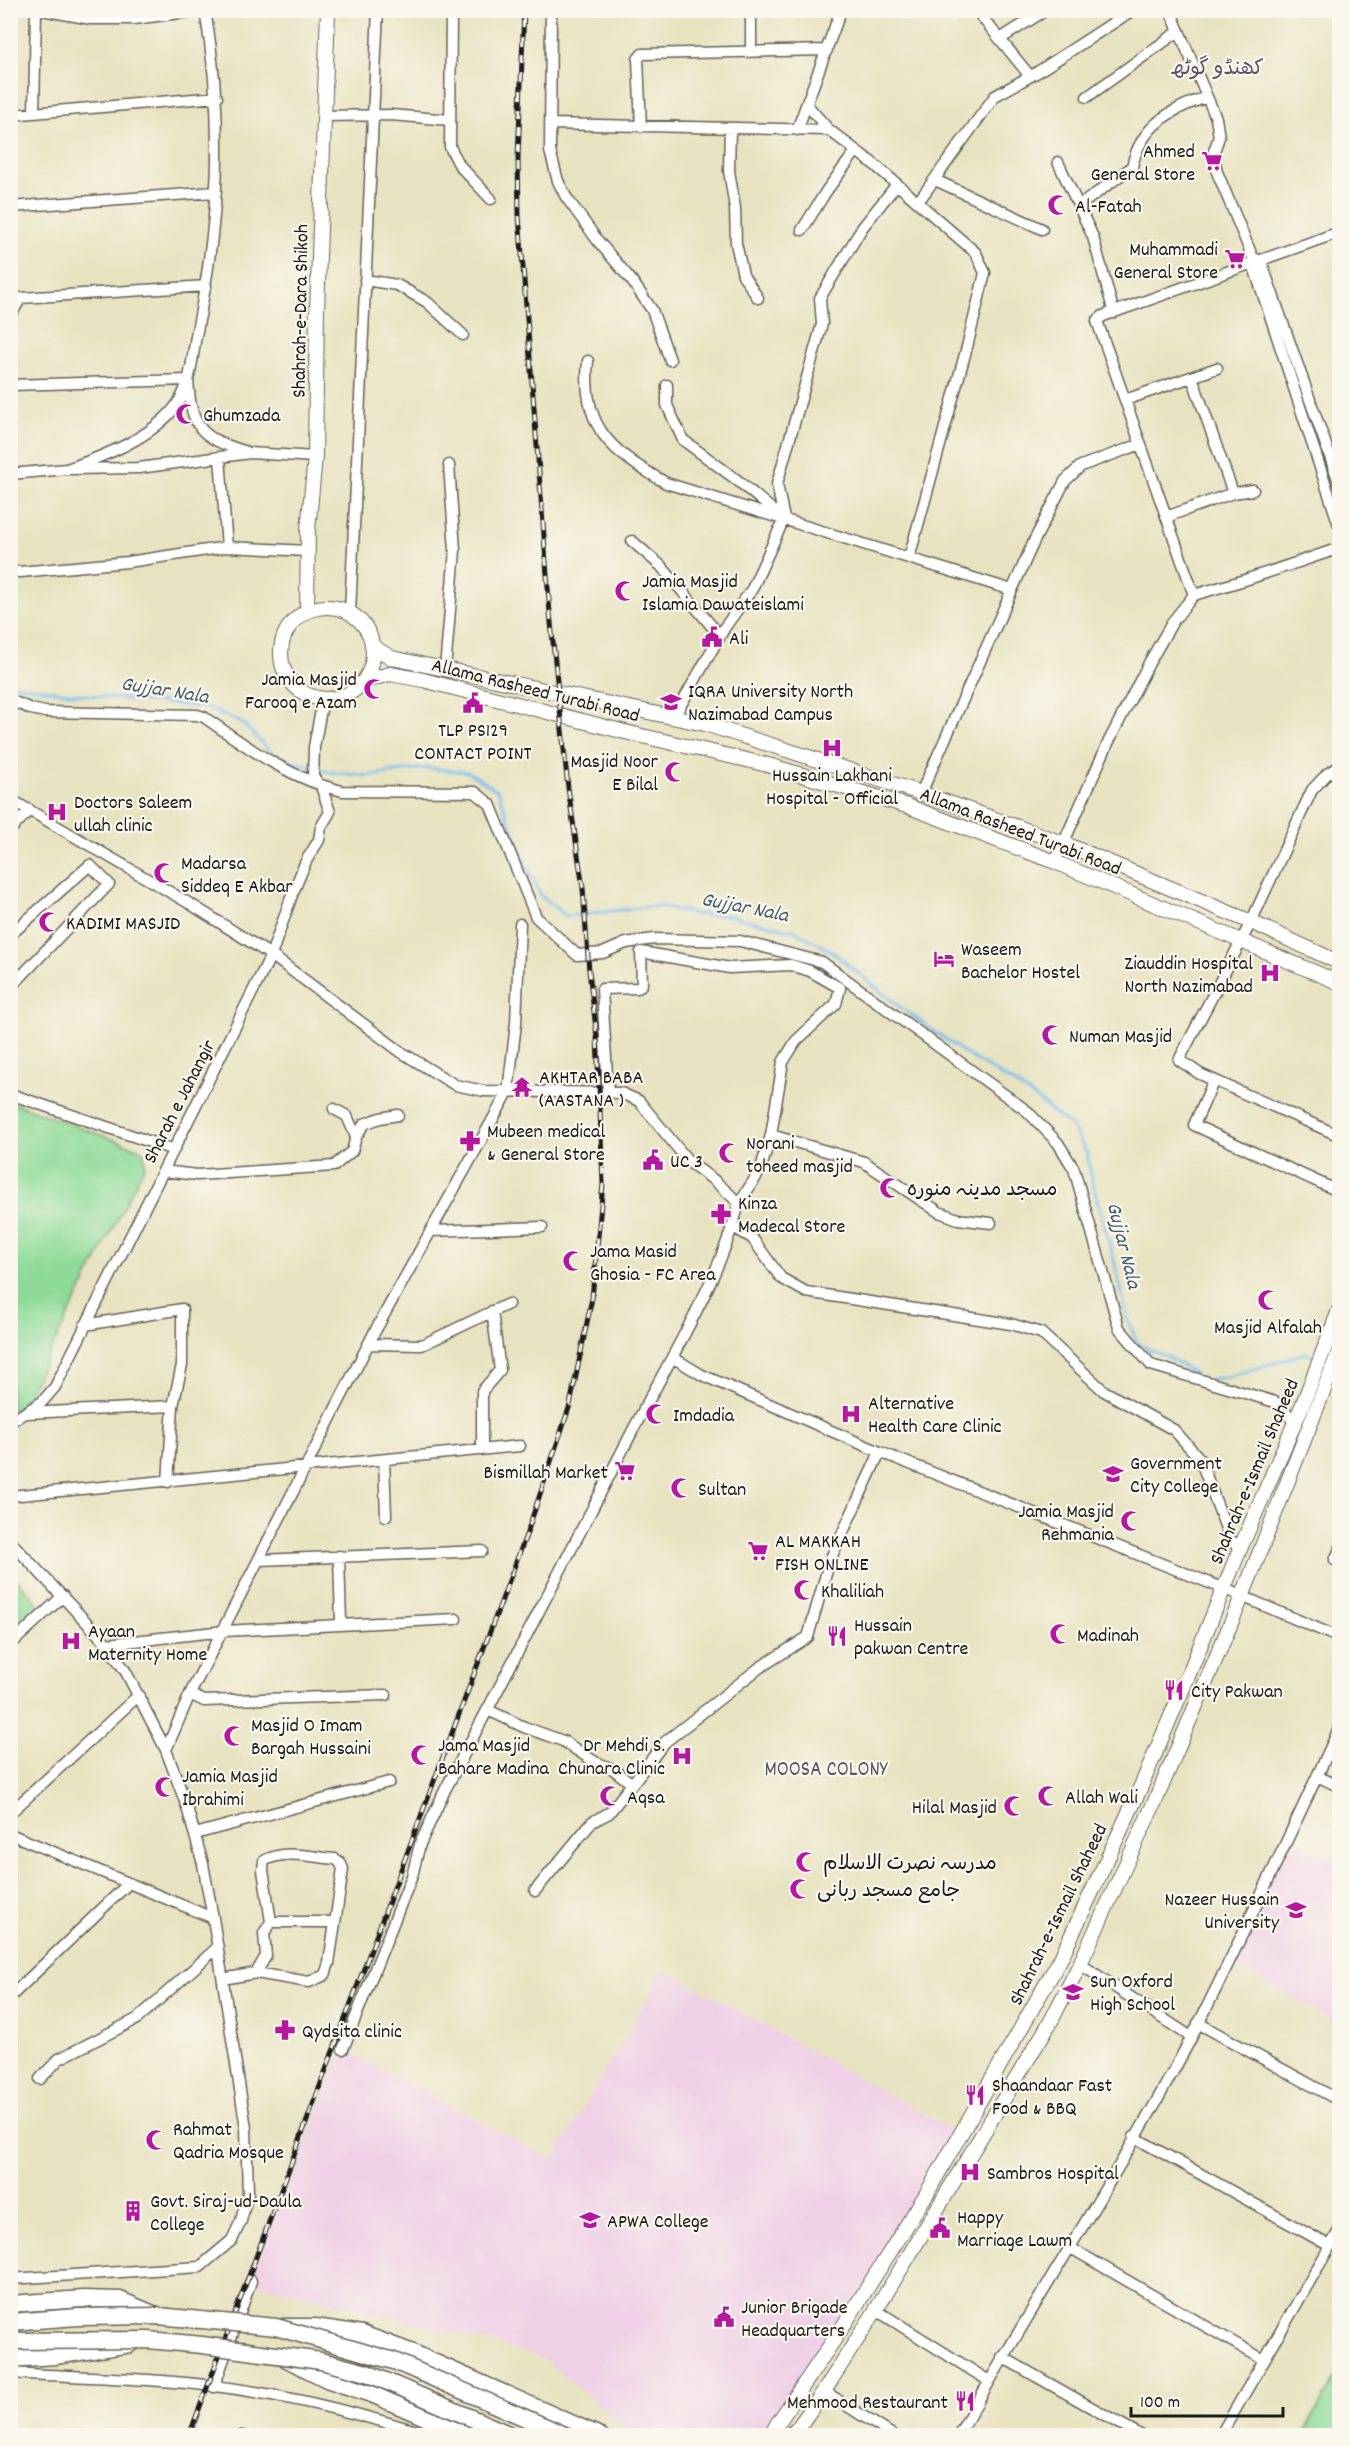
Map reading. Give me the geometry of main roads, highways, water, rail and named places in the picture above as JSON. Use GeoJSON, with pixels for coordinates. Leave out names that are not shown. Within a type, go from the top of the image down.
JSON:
{"type":"FeatureCollection","features":[{"type":"Feature","properties":{"kind":"highway"},"geometry":{"type":"LineString","coordinates":[[10,2304],[84,2299],[120,2300],[158,2316]]}},
{"type":"Feature","properties":{"kind":"highway"},"geometry":{"type":"LineString","coordinates":[[10,2322],[78,2317],[158,2316],[276,2327],[315,2327],[362,2334],[413,2353],[600,2436]]}},
{"type":"Feature","properties":{"kind":"highway"},"geometry":{"type":"LineString","coordinates":[[276,2327],[394,2361],[567,2436]]}},
{"type":"Feature","properties":{"kind":"highway"},"geometry":{"type":"LineString","coordinates":[[10,2360],[55,2356],[148,2340]]}},
{"type":"Feature","properties":{"kind":"highway"},"geometry":{"type":"LineString","coordinates":[[10,2341],[148,2340],[321,2361],[367,2373],[513,2436]]}},
{"type":"Feature","properties":{"kind":"highway"},"geometry":{"type":"LineString","coordinates":[[281,2356],[329,2380],[374,2395],[469,2436]]}},
{"type":"Feature","properties":{"kind":"main road","name":"Shahrah-e-Dara Shikoh"},"geometry":{"type":"LineString","coordinates":[[307,611],[308,550],[315,457],[317,311],[328,10]]}},
{"type":"Feature","properties":{"kind":"main road"},"geometry":{"type":"LineString","coordinates":[[321,607],[336,608],[350,613],[362,623],[370,636],[371,667],[364,681],[352,692],[338,698],[323,699],[308,695],[296,687],[287,675],[282,661],[282,646],[286,632],[295,620],[307,611],[321,607]]}},
{"type":"Feature","properties":{"kind":"main road","name":"Allama Rasheed Turabi Road"},"geometry":{"type":"LineString","coordinates":[[372,646],[392,658],[705,724],[921,792],[1063,843],[1251,922],[1340,963]]}},
{"type":"Feature","properties":{"kind":"main road","name":"Allama Rasheed Turabi Road"},"geometry":{"type":"LineString","coordinates":[[364,681],[390,674],[423,680],[625,732],[768,765],[878,797],[1055,861],[1340,983]]}},
{"type":"Feature","properties":{"kind":"main road"},"geometry":{"type":"LineString","coordinates":[[878,797],[883,781]]}},
{"type":"Feature","properties":{"kind":"main road"},"geometry":{"type":"LineString","coordinates":[[957,825],[963,807]]}},
{"type":"Feature","properties":{"kind":"main road","name":"Shahrah-e-Ismail Shaheed"},"geometry":{"type":"LineString","coordinates":[[769,2436],[842,2328],[927,2193],[1061,1958],[1139,1791],[1295,1423],[1338,1311]]}},
{"type":"Feature","properties":{"kind":"main road","name":"Shahrah-e-Ismail Shaheed"},"geometry":{"type":"LineString","coordinates":[[793,2435],[876,2310],[1051,2021],[1080,1964],[1157,1797],[1242,1597],[1340,1349]]}},
{"type":"Feature","properties":{"kind":"waterway","name":"Gujjar Nala"},"geometry":{"type":"LineString","coordinates":[[10,684],[75,694],[205,707],[242,723],[274,755],[311,767]]}},
{"type":"Feature","properties":{"kind":"waterway","name":"Gujjar Nala"},"geometry":{"type":"LineString","coordinates":[[317,769],[366,776],[426,768],[468,772],[498,791],[522,856],[541,896],[566,916],[658,906],[695,914],[727,915],[795,931],[830,950],[896,1004],[966,1054],[1026,1091],[1071,1126],[1087,1153],[1128,1321],[1138,1344],[1170,1358],[1195,1374]]}},
{"type":"Feature","properties":{"kind":"waterway","name":"Gujjar Nala"},"geometry":{"type":"LineString","coordinates":[[1212,1379],[1231,1376],[1306,1353],[1315,1357]]}},
{"type":"Feature","properties":{"kind":"railway"},"geometry":{"type":"LineString","coordinates":[[189,2436],[528,1530],[570,1405],[592,1298],[603,1184],[597,1037],[583,888],[568,788],[550,613],[519,216],[518,157],[524,10]]}},
{"type":"Feature","properties":{"kind":"place","name":"Ahmed General Store"},"geometry":{"type":"Point","coordinates":[1212,161]}},
{"type":"Feature","properties":{"kind":"place","name":"Al-Fatah"},"geometry":{"type":"Point","coordinates":[1058,205]}},
{"type":"Feature","properties":{"kind":"place","name":"Muhammadi General Store"},"geometry":{"type":"Point","coordinates":[1235,259]}},
{"type":"Feature","properties":{"kind":"place","name":"Ghumzada"},"geometry":{"type":"Point","coordinates":[186,414]}},
{"type":"Feature","properties":{"kind":"place","name":"Jamia Masjid Islamia Dawateislami"},"geometry":{"type":"Point","coordinates":[625,591]}},
{"type":"Feature","properties":{"kind":"place","name":"Ali"},"geometry":{"type":"Point","coordinates":[712,637]}},
{"type":"Feature","properties":{"kind":"place","name":"Jamia Masjid Farooq e Azam"},"geometry":{"type":"Point","coordinates":[374,689]}},
{"type":"Feature","properties":{"kind":"place","name":"IQRA University North Nazimabad Campus"},"geometry":{"type":"Point","coordinates":[671,702]}},
{"type":"Feature","properties":{"kind":"place","name":"TLP PS129 CONTACT POINT"},"geometry":{"type":"Point","coordinates":[473,703]}},
{"type":"Feature","properties":{"kind":"place","name":"Hussain Lakhani Hospital - Official"},"geometry":{"type":"Point","coordinates":[832,748]}},
{"type":"Feature","properties":{"kind":"place","name":"Masjid Noor E Bilal"},"geometry":{"type":"Point","coordinates":[675,772]}},
{"type":"Feature","properties":{"kind":"place","name":"Doctors Saleem ullah clinic"},"geometry":{"type":"Point","coordinates":[57,812]}},
{"type":"Feature","properties":{"kind":"place","name":"Madarsa Siddeq E Akbar"},"geometry":{"type":"Point","coordinates":[164,873]}},
{"type":"Feature","properties":{"kind":"place","name":"KADIMI MASJID"},"geometry":{"type":"Point","coordinates":[49,922]}},
{"type":"Feature","properties":{"kind":"place","name":"Waseem Bachelor Hostel"},"geometry":{"type":"Point","coordinates":[944,959]}},
{"type":"Feature","properties":{"kind":"place","name":"Ziauddin Hospital North Nazimabad"},"geometry":{"type":"Point","coordinates":[1270,973]}},
{"type":"Feature","properties":{"kind":"place","name":"Numan Masjid"},"geometry":{"type":"Point","coordinates":[1052,1035]}},
{"type":"Feature","properties":{"kind":"place","name":"AKHTAR BABA (AASTANA )"},"geometry":{"type":"Point","coordinates":[522,1087]}},
{"type":"Feature","properties":{"kind":"place","name":"Mubeen medical & General Store"},"geometry":{"type":"Point","coordinates":[470,1141]}},
{"type":"Feature","properties":{"kind":"place","name":"Norani toheed masjid"},"geometry":{"type":"Point","coordinates":[729,1153]}},
{"type":"Feature","properties":{"kind":"place","name":"UC 3"},"geometry":{"type":"Point","coordinates":[653,1160]}},
{"type":"Feature","properties":{"kind":"place","name":"مسجد مدینہ منورہ"},"geometry":{"type":"Point","coordinates":[890,1188]}},
{"type":"Feature","properties":{"kind":"place","name":"Kinza Madecal Store"},"geometry":{"type":"Point","coordinates":[721,1214]}},
{"type":"Feature","properties":{"kind":"place","name":"Jama Masid Ghosia - FC Area"},"geometry":{"type":"Point","coordinates":[573,1261]}},
{"type":"Feature","properties":{"kind":"place","name":"Masjid Alfalah"},"geometry":{"type":"Point","coordinates":[1268,1300]}},
{"type":"Feature","properties":{"kind":"place","name":"Imdadia"},"geometry":{"type":"Point","coordinates":[656,1414]}},
{"type":"Feature","properties":{"kind":"place","name":"Alternative Health Care Clinic"},"geometry":{"type":"Point","coordinates":[851,1414]}},
{"type":"Feature","properties":{"kind":"place","name":"Bismillah Market"},"geometry":{"type":"Point","coordinates":[625,1471]}},
{"type":"Feature","properties":{"kind":"place","name":"Government City College"},"geometry":{"type":"Point","coordinates":[1113,1474]}},
{"type":"Feature","properties":{"kind":"place","name":"Sultan"},"geometry":{"type":"Point","coordinates":[681,1488]}},
{"type":"Feature","properties":{"kind":"place","name":"Jamia Masjid Rehmania"},"geometry":{"type":"Point","coordinates":[1131,1521]}},
{"type":"Feature","properties":{"kind":"place","name":"AL MAKKAH FISH ONLINE"},"geometry":{"type":"Point","coordinates":[758,1551]}},
{"type":"Feature","properties":{"kind":"place","name":"Khaliliah"},"geometry":{"type":"Point","coordinates":[804,1590]}},
{"type":"Feature","properties":{"kind":"place","name":"Madinah"},"geometry":{"type":"Point","coordinates":[1060,1634]}},
{"type":"Feature","properties":{"kind":"place","name":"Hussain pakwan Centre"},"geometry":{"type":"Point","coordinates":[837,1636]}},
{"type":"Feature","properties":{"kind":"place","name":"Ayaan Maternity Home"},"geometry":{"type":"Point","coordinates":[71,1641]}},
{"type":"Feature","properties":{"kind":"place","name":"City Pakwan"},"geometry":{"type":"Point","coordinates":[1174,1690]}},
{"type":"Feature","properties":{"kind":"place","name":"Masjid O Imam Bargah Hussaini"},"geometry":{"type":"Point","coordinates":[234,1736]}},
{"type":"Feature","properties":{"kind":"place","name":"Jama Masjid Bahare Madina"},"geometry":{"type":"Point","coordinates":[421,1755]}},
{"type":"Feature","properties":{"kind":"place","name":"Dr Mehdi S. Chunara Clinic"},"geometry":{"type":"Point","coordinates":[682,1756]}},
{"type":"Feature","properties":{"kind":"place","name":"Jamia Masjid Ibrahimi"},"geometry":{"type":"Point","coordinates":[165,1787]}},
{"type":"Feature","properties":{"kind":"place","name":"Aqsa"},"geometry":{"type":"Point","coordinates":[610,1796]}},
{"type":"Feature","properties":{"kind":"place","name":"Allah Wali"},"geometry":{"type":"Point","coordinates":[1048,1796]}},
{"type":"Feature","properties":{"kind":"place","name":"Hilal Masjid"},"geometry":{"type":"Point","coordinates":[1014,1806]}},
{"type":"Feature","properties":{"kind":"place","name":"مدرسہ نصرت الاسلام"},"geometry":{"type":"Point","coordinates":[806,1862]}},
{"type":"Feature","properties":{"kind":"place","name":"جامع مسجد ربانی"},"geometry":{"type":"Point","coordinates":[800,1889]}},
{"type":"Feature","properties":{"kind":"place","name":"Nazeer Hussain University"},"geometry":{"type":"Point","coordinates":[1296,1910]}},
{"type":"Feature","properties":{"kind":"place","name":"Sun Oxford High School"},"geometry":{"type":"Point","coordinates":[1073,1992]}},
{"type":"Feature","properties":{"kind":"place","name":"Qydsita clinic"},"geometry":{"type":"Point","coordinates":[285,2030]}},
{"type":"Feature","properties":{"kind":"place","name":"Shaandaar Fast Food & BBQ"},"geometry":{"type":"Point","coordinates":[975,2095]}},
{"type":"Feature","properties":{"kind":"place","name":"Rahmat Qadria Mosque"},"geometry":{"type":"Point","coordinates":[156,2140]}},
{"type":"Feature","properties":{"kind":"place","name":"Sambros Hospital"},"geometry":{"type":"Point","coordinates":[970,2172]}},
{"type":"Feature","properties":{"kind":"place","name":"Govt. Siraj-ud-Daula College"},"geometry":{"type":"Point","coordinates":[133,2211]}},
{"type":"Feature","properties":{"kind":"place","name":"APWA College"},"geometry":{"type":"Point","coordinates":[590,2220]}},
{"type":"Feature","properties":{"kind":"place","name":"Happy Marriage Lawm"},"geometry":{"type":"Point","coordinates":[940,2228]}},
{"type":"Feature","properties":{"kind":"place","name":"Junior Brigade Headquarters"},"geometry":{"type":"Point","coordinates":[724,2317]}},
{"type":"Feature","properties":{"kind":"place","name":"Mehmood Restaurant"},"geometry":{"type":"Point","coordinates":[965,2401]}},
{"type":"Feature","properties":{"kind":"district","name":"کھنڈو گوٹھ"},"geometry":{"type":"Point","coordinates":[1217,67]}},
{"type":"Feature","properties":{"kind":"district","name":"MOOSA COLONY"},"geometry":{"type":"Point","coordinates":[826,1768]}}]}
